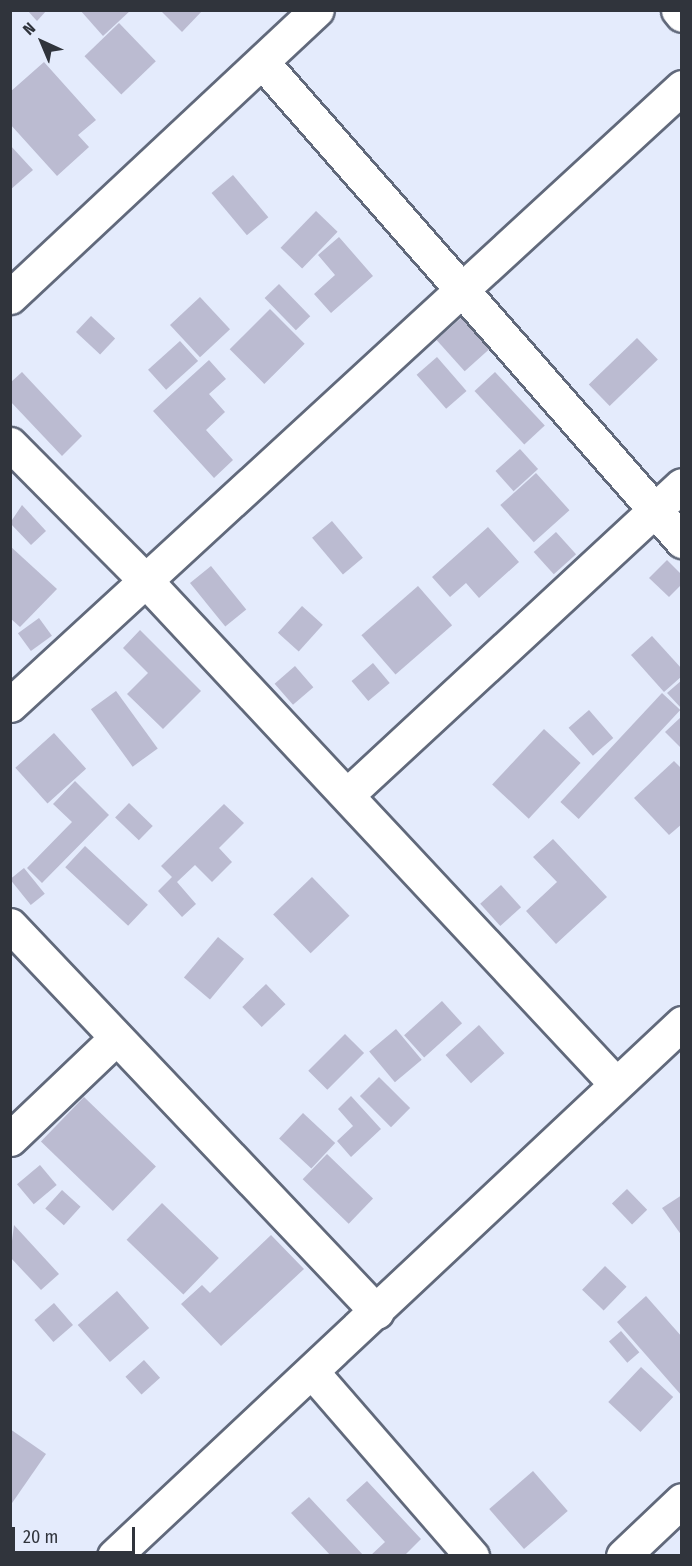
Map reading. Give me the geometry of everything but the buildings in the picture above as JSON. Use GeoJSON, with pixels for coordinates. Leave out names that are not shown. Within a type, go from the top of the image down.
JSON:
{"type":"FeatureCollection","features":[{"type":"Feature","properties":{"kind":"street"},"geometry":{"type":"LineString","coordinates":[[10,297],[263,63],[317,10]]}},
{"type":"Feature","properties":{"kind":"street"},"geometry":{"type":"LineString","coordinates":[[678,10],[681,15]]}},
{"type":"Feature","properties":{"kind":"street"},"geometry":{"type":"LineString","coordinates":[[263,63],[681,541]]}},
{"type":"Feature","properties":{"kind":"street"},"geometry":{"type":"LineString","coordinates":[[10,705],[462,293],[681,87]]}},
{"type":"Feature","properties":{"kind":"street"},"geometry":{"type":"LineString","coordinates":[[10,444],[147,582],[616,1084]]}},
{"type":"Feature","properties":{"kind":"street"},"geometry":{"type":"LineString","coordinates":[[347,795],[681,485]]}},
{"type":"Feature","properties":{"kind":"street"},"geometry":{"type":"LineString","coordinates":[[10,925],[377,1312]]}},
{"type":"Feature","properties":{"kind":"street"},"geometry":{"type":"LineString","coordinates":[[114,1556],[377,1312],[681,1023]]}},
{"type":"Feature","properties":{"kind":"street"},"geometry":{"type":"LineString","coordinates":[[10,1139],[116,1038]]}},
{"type":"Feature","properties":{"kind":"street"},"geometry":{"type":"LineString","coordinates":[[312,1372],[472,1556]]}},
{"type":"Feature","properties":{"kind":"street"},"geometry":{"type":"LineString","coordinates":[[623,1556],[681,1500]]}}]}
